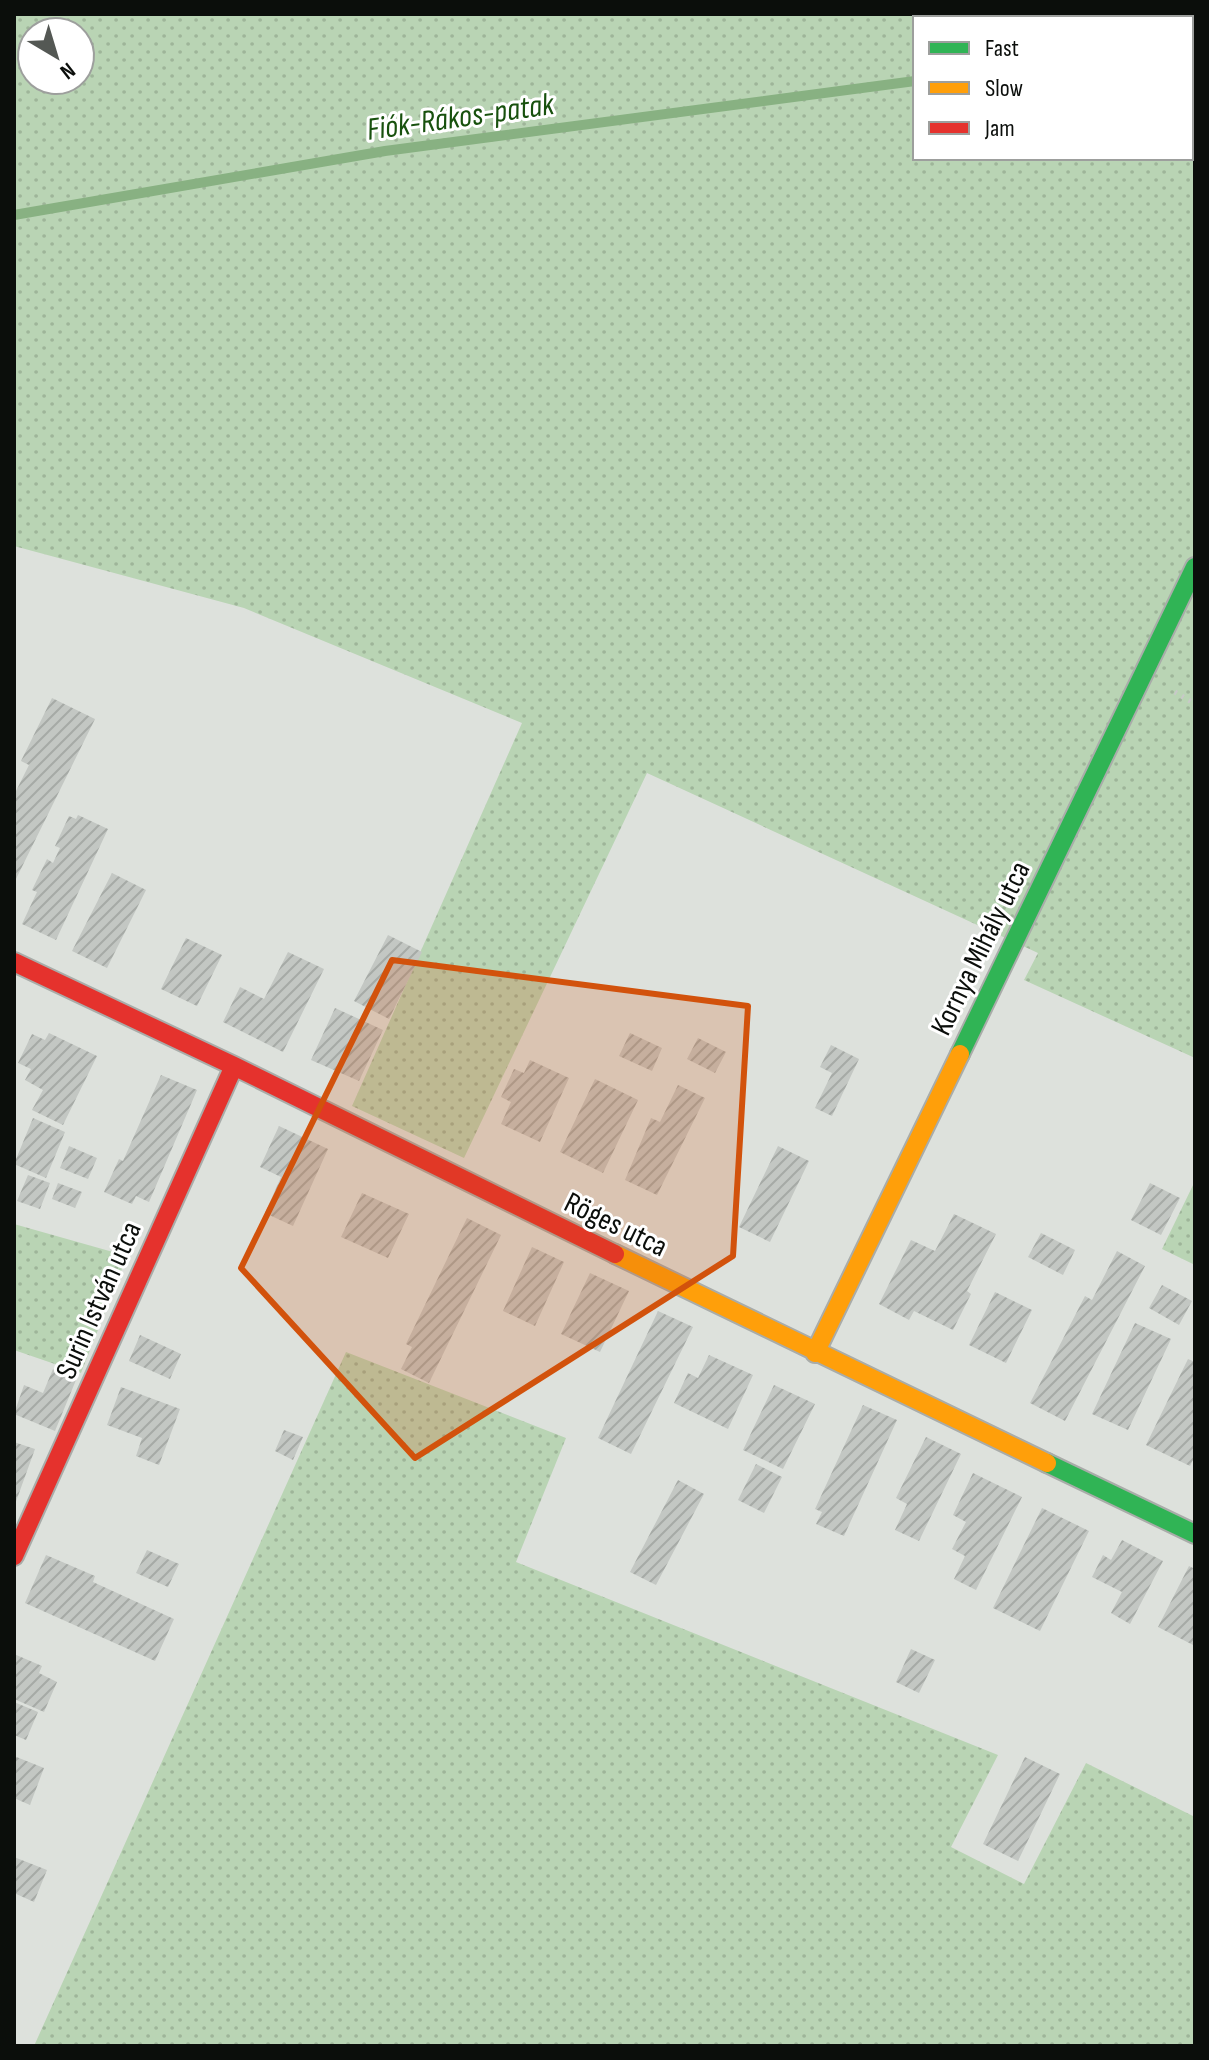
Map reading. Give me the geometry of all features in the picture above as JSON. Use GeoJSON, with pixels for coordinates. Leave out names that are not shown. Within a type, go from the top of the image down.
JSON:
{"type":"FeatureCollection","features":[{"type":"Feature","properties":{"kind":"street","name":"Kornya Mihály utca"},"geometry":{"type":"LineString","coordinates":[[815,1353],[1195,567]]}},
{"type":"Feature","properties":{"kind":"street","name":"Röges utca"},"geometry":{"type":"LineString","coordinates":[[14,962],[234,1066],[815,1353],[1195,1534]]}},
{"type":"Feature","properties":{"kind":"street","name":"Surin István utca"},"geometry":{"type":"LineString","coordinates":[[14,1556],[234,1066]]}},
{"type":"Feature","properties":{"kind":"highlighted area"},"geometry":{"type":"Polygon","coordinates":[[[392,960],[748,1006],[733,1256],[415,1458],[241,1268],[392,960]]]}},
{"type":"Feature","properties":{"kind":"green space"},"geometry":{"type":"Polygon","coordinates":[[[14,14],[1195,14],[1195,1058],[1024,980],[1038,953],[647,773],[464,1158],[352,1106],[522,723],[244,608],[14,546],[14,14]]]}},
{"type":"Feature","properties":{"kind":"green space"},"geometry":{"type":"Polygon","coordinates":[[[1195,1181],[1195,1265],[1162,1249],[1195,1181]]]}},
{"type":"Feature","properties":{"kind":"green space"},"geometry":{"type":"Polygon","coordinates":[[[14,1224],[127,1256],[81,1373],[14,1350],[14,1224]]]}},
{"type":"Feature","properties":{"kind":"green space"},"geometry":{"type":"Polygon","coordinates":[[[346,1352],[566,1438],[516,1562],[998,1755],[951,1847],[1024,1884],[1086,1763],[1195,1817],[1195,2046],[34,2046],[346,1352]]]}},
{"type":"Feature","properties":{"kind":"building"},"geometry":{"type":"Polygon","coordinates":[[[52,698],[95,719],[14,883],[14,795],[29,765],[21,761],[52,698]]]}},
{"type":"Feature","properties":{"kind":"building"},"geometry":{"type":"Polygon","coordinates":[[[78,815],[108,829],[56,940],[22,924],[37,892],[32,890],[47,859],[53,863],[60,848],[55,846],[69,816],[76,819],[78,815]]]}},
{"type":"Feature","properties":{"kind":"building"},"geometry":{"type":"Polygon","coordinates":[[[112,873],[146,890],[107,968],[72,951],[112,873]]]}},
{"type":"Feature","properties":{"kind":"building"},"geometry":{"type":"Polygon","coordinates":[[[388,935],[422,952],[389,1019],[354,1001],[388,935]]]}},
{"type":"Feature","properties":{"kind":"building"},"geometry":{"type":"Polygon","coordinates":[[[186,938],[222,955],[197,1006],[161,989],[186,938]]]}},
{"type":"Feature","properties":{"kind":"building"},"geometry":{"type":"Polygon","coordinates":[[[288,952],[324,969],[283,1052],[223,1022],[240,987],[264,999],[288,952]]]}},
{"type":"Feature","properties":{"kind":"building"},"geometry":{"type":"Polygon","coordinates":[[[335,1008],[383,1030],[359,1081],[311,1060],[335,1008]]]}},
{"type":"Feature","properties":{"kind":"building"},"geometry":{"type":"Polygon","coordinates":[[[49,1033],[97,1056],[63,1125],[32,1110],[43,1090],[25,1080],[31,1069],[18,1063],[32,1034],[45,1040],[49,1033]]]}},
{"type":"Feature","properties":{"kind":"building"},"geometry":{"type":"Polygon","coordinates":[[[630,1033],[662,1048],[652,1071],[619,1056],[630,1033]]]}},
{"type":"Feature","properties":{"kind":"building"},"geometry":{"type":"Polygon","coordinates":[[[698,1038],[726,1052],[715,1073],[687,1059],[698,1038]]]}},
{"type":"Feature","properties":{"kind":"building"},"geometry":{"type":"Polygon","coordinates":[[[831,1045],[859,1059],[832,1116],[815,1108],[832,1073],[820,1067],[831,1045]]]}},
{"type":"Feature","properties":{"kind":"building"},"geometry":{"type":"Polygon","coordinates":[[[530,1060],[569,1078],[540,1142],[501,1124],[511,1102],[501,1097],[514,1069],[524,1073],[530,1060]]]}},
{"type":"Feature","properties":{"kind":"building"},"geometry":{"type":"Polygon","coordinates":[[[161,1075],[197,1090],[149,1202],[136,1196],[132,1204],[104,1192],[119,1159],[123,1161],[161,1075]]]}},
{"type":"Feature","properties":{"kind":"building"},"geometry":{"type":"Polygon","coordinates":[[[595,1079],[638,1100],[603,1173],[560,1152],[595,1079]]]}},
{"type":"Feature","properties":{"kind":"building"},"geometry":{"type":"Polygon","coordinates":[[[678,1085],[705,1098],[657,1195],[625,1180],[651,1118],[660,1122],[678,1085]]]}},
{"type":"Feature","properties":{"kind":"building"},"geometry":{"type":"Polygon","coordinates":[[[33,1118],[65,1132],[46,1178],[14,1164],[33,1118]]]}},
{"type":"Feature","properties":{"kind":"building"},"geometry":{"type":"Polygon","coordinates":[[[279,1126],[328,1149],[293,1226],[265,1213],[281,1177],[260,1167],[279,1126]]]}},
{"type":"Feature","properties":{"kind":"building"},"geometry":{"type":"Polygon","coordinates":[[[69,1146],[97,1158],[88,1179],[60,1168],[69,1146]]]}},
{"type":"Feature","properties":{"kind":"building"},"geometry":{"type":"Polygon","coordinates":[[[778,1146],[809,1161],[770,1242],[739,1227],[778,1146]]]}},
{"type":"Feature","properties":{"kind":"building"},"geometry":{"type":"Polygon","coordinates":[[[28,1175],[50,1183],[40,1209],[17,1201],[28,1175]]]}},
{"type":"Feature","properties":{"kind":"building"},"geometry":{"type":"Polygon","coordinates":[[[58,1183],[82,1192],[75,1208],[52,1199],[58,1183]]]}},
{"type":"Feature","properties":{"kind":"building"},"geometry":{"type":"Polygon","coordinates":[[[1150,1183],[1180,1198],[1161,1235],[1131,1220],[1150,1183]]]}},
{"type":"Feature","properties":{"kind":"building"},"geometry":{"type":"Polygon","coordinates":[[[362,1193],[409,1214],[388,1258],[341,1237],[362,1193]]]}},
{"type":"Feature","properties":{"kind":"building"},"geometry":{"type":"Polygon","coordinates":[[[954,1214],[996,1234],[967,1291],[971,1294],[953,1330],[914,1311],[909,1320],[879,1304],[911,1240],[935,1251],[954,1214]]]}},
{"type":"Feature","properties":{"kind":"building"},"geometry":{"type":"Polygon","coordinates":[[[467,1218],[501,1235],[429,1383],[401,1369],[412,1347],[406,1344],[467,1218]]]}},
{"type":"Feature","properties":{"kind":"building"},"geometry":{"type":"Polygon","coordinates":[[[1041,1233],[1075,1250],[1063,1275],[1028,1257],[1041,1233]]]}},
{"type":"Feature","properties":{"kind":"building"},"geometry":{"type":"Polygon","coordinates":[[[532,1247],[564,1262],[535,1326],[503,1311],[532,1247]]]}},
{"type":"Feature","properties":{"kind":"building"},"geometry":{"type":"Polygon","coordinates":[[[1117,1251],[1145,1266],[1065,1421],[1030,1403],[1085,1296],[1092,1300],[1117,1251]]]}},
{"type":"Feature","properties":{"kind":"building"},"geometry":{"type":"Polygon","coordinates":[[[590,1273],[629,1291],[600,1352],[561,1334],[590,1273]]]}},
{"type":"Feature","properties":{"kind":"building"},"geometry":{"type":"Polygon","coordinates":[[[1162,1285],[1192,1301],[1179,1325],[1149,1308],[1162,1285]]]}},
{"type":"Feature","properties":{"kind":"building"},"geometry":{"type":"Polygon","coordinates":[[[995,1292],[1032,1310],[1006,1363],[969,1345],[995,1292]]]}},
{"type":"Feature","properties":{"kind":"building"},"geometry":{"type":"Polygon","coordinates":[[[658,1311],[693,1327],[631,1454],[598,1438],[658,1311]]]}},
{"type":"Feature","properties":{"kind":"building"},"geometry":{"type":"Polygon","coordinates":[[[1135,1323],[1171,1339],[1128,1430],[1092,1414],[1135,1323]]]}},
{"type":"Feature","properties":{"kind":"building"},"geometry":{"type":"Polygon","coordinates":[[[140,1335],[181,1354],[170,1379],[129,1361],[140,1335]]]}},
{"type":"Feature","properties":{"kind":"building"},"geometry":{"type":"Polygon","coordinates":[[[709,1355],[753,1375],[728,1429],[674,1403],[688,1373],[698,1378],[709,1355]]]}},
{"type":"Feature","properties":{"kind":"building"},"geometry":{"type":"Polygon","coordinates":[[[1188,1359],[1195,1362],[1195,1456],[1190,1466],[1146,1445],[1188,1359]]]}},
{"type":"Feature","properties":{"kind":"building"},"geometry":{"type":"Polygon","coordinates":[[[53,1369],[76,1380],[55,1431],[14,1414],[24,1385],[43,1393],[53,1369]]]}},
{"type":"Feature","properties":{"kind":"building"},"geometry":{"type":"Polygon","coordinates":[[[774,1385],[815,1404],[783,1469],[743,1450],[774,1385]]]}},
{"type":"Feature","properties":{"kind":"building"},"geometry":{"type":"Polygon","coordinates":[[[121,1387],[180,1409],[159,1465],[136,1456],[142,1438],[107,1425],[121,1387]]]}},
{"type":"Feature","properties":{"kind":"building"},"geometry":{"type":"Polygon","coordinates":[[[863,1405],[897,1420],[844,1536],[816,1524],[822,1512],[815,1509],[863,1405]]]}},
{"type":"Feature","properties":{"kind":"building"},"geometry":{"type":"Polygon","coordinates":[[[284,1430],[303,1437],[293,1460],[275,1451],[284,1430]]]}},
{"type":"Feature","properties":{"kind":"building"},"geometry":{"type":"Polygon","coordinates":[[[926,1437],[961,1454],[919,1541],[895,1530],[907,1504],[896,1498],[926,1437]]]}},
{"type":"Feature","properties":{"kind":"building"},"geometry":{"type":"Polygon","coordinates":[[[14,1442],[35,1449],[14,1507],[14,1442]]]}},
{"type":"Feature","properties":{"kind":"building"},"geometry":{"type":"Polygon","coordinates":[[[756,1464],[782,1477],[764,1513],[738,1500],[756,1464]]]}},
{"type":"Feature","properties":{"kind":"building"},"geometry":{"type":"Polygon","coordinates":[[[973,1473],[1022,1497],[976,1590],[954,1579],[965,1556],[952,1549],[966,1522],[953,1515],[973,1473]]]}},
{"type":"Feature","properties":{"kind":"building"},"geometry":{"type":"Polygon","coordinates":[[[678,1480],[704,1494],[656,1585],[630,1572],[678,1480]]]}},
{"type":"Feature","properties":{"kind":"building"},"geometry":{"type":"Polygon","coordinates":[[[1042,1508],[1089,1531],[1040,1631],[993,1608],[1042,1508]]]}},
{"type":"Feature","properties":{"kind":"building"},"geometry":{"type":"Polygon","coordinates":[[[1122,1540],[1163,1561],[1130,1624],[1111,1613],[1122,1592],[1092,1577],[1103,1555],[1111,1560],[1122,1540]]]}},
{"type":"Feature","properties":{"kind":"building"},"geometry":{"type":"Polygon","coordinates":[[[147,1550],[179,1564],[168,1587],[136,1573],[147,1550]]]}},
{"type":"Feature","properties":{"kind":"building"},"geometry":{"type":"Polygon","coordinates":[[[46,1555],[95,1576],[93,1582],[174,1619],[155,1661],[25,1603],[46,1555]]]}},
{"type":"Feature","properties":{"kind":"building"},"geometry":{"type":"Polygon","coordinates":[[[1189,1566],[1195,1569],[1195,1646],[1158,1627],[1189,1566]]]}},
{"type":"Feature","properties":{"kind":"building"},"geometry":{"type":"Polygon","coordinates":[[[911,1649],[935,1660],[919,1693],[896,1682],[911,1649]]]}},
{"type":"Feature","properties":{"kind":"building"},"geometry":{"type":"Polygon","coordinates":[[[14,1654],[42,1666],[39,1673],[57,1682],[44,1712],[14,1699],[14,1654]]]}},
{"type":"Feature","properties":{"kind":"building"},"geometry":{"type":"Polygon","coordinates":[[[14,1702],[38,1712],[26,1740],[14,1735],[14,1702]]]}},
{"type":"Feature","properties":{"kind":"building"},"geometry":{"type":"Polygon","coordinates":[[[14,1756],[44,1768],[30,1805],[14,1798],[14,1756]]]}},
{"type":"Feature","properties":{"kind":"building"},"geometry":{"type":"Polygon","coordinates":[[[1025,1757],[1060,1774],[1018,1861],[983,1844],[1025,1757]]]}},
{"type":"Feature","properties":{"kind":"building"},"geometry":{"type":"Polygon","coordinates":[[[14,1857],[47,1870],[34,1902],[14,1893],[14,1857]]]}},
{"type":"Feature","properties":{"kind":"waterway","name":"Fiók-Rákos-patak"},"geometry":{"type":"LineString","coordinates":[[14,215],[385,151],[913,81]]}},
{"type":"Feature","properties":{"kind":"traffic: fast"},"geometry":{"type":"LineString","coordinates":[[960,1054],[1195,567]]}},
{"type":"Feature","properties":{"kind":"traffic: fast"},"geometry":{"type":"LineString","coordinates":[[1047,1463],[1195,1534]]}},
{"type":"Feature","properties":{"kind":"traffic: slow"},"geometry":{"type":"LineString","coordinates":[[815,1353],[960,1054]]}},
{"type":"Feature","properties":{"kind":"traffic: slow"},"geometry":{"type":"LineString","coordinates":[[615,1254],[1047,1463]]}},
{"type":"Feature","properties":{"kind":"traffic: jam"},"geometry":{"type":"LineString","coordinates":[[14,962],[234,1066],[615,1254]]}},
{"type":"Feature","properties":{"kind":"traffic: jam"},"geometry":{"type":"LineString","coordinates":[[14,1556],[234,1066]]}}]}
